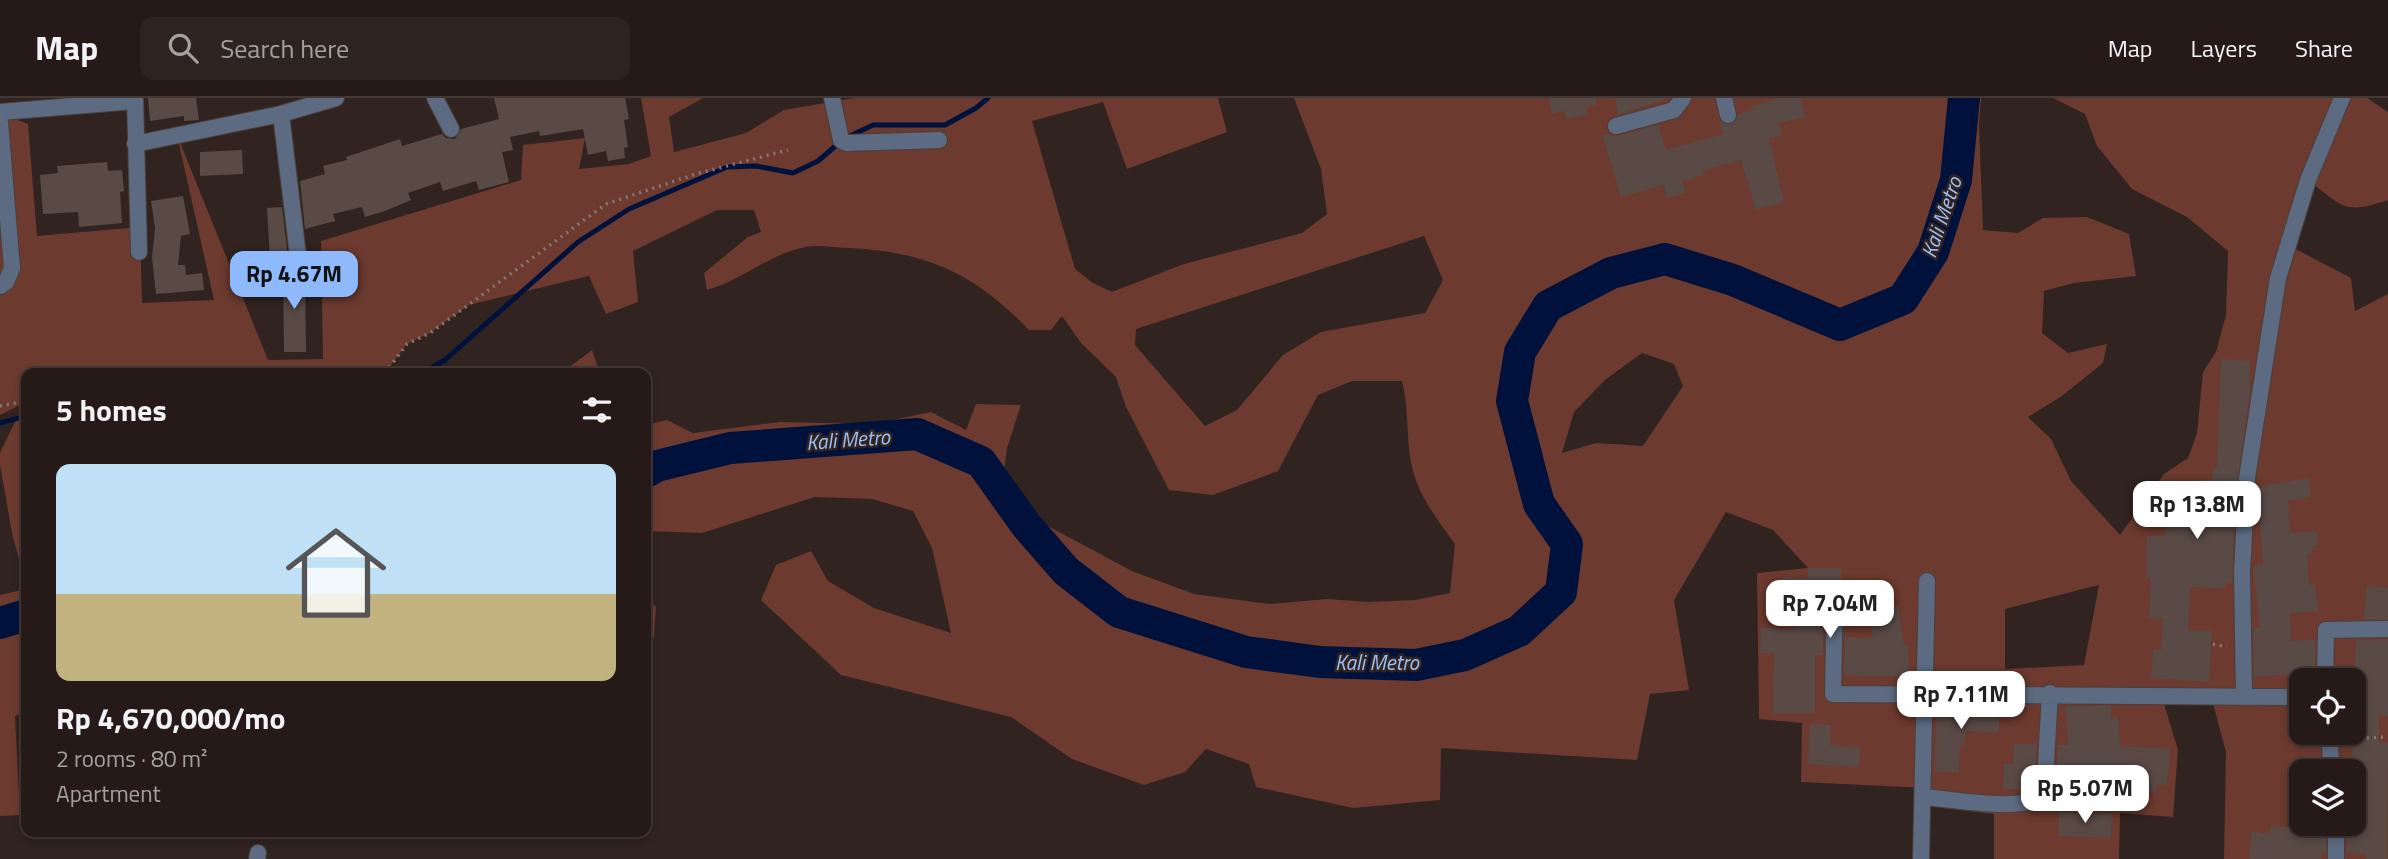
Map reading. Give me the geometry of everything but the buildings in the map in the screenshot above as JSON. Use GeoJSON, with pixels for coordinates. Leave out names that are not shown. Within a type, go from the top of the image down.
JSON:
{"type":"FeatureCollection","features":[{"type":"Feature","properties":{"kind":"street"},"geometry":{"type":"LineString","coordinates":[[135,144],[281,114],[317,101],[336,98]]}},
{"type":"Feature","properties":{"kind":"street"},"geometry":{"type":"LineString","coordinates":[[435,98],[451,130]]}},
{"type":"Feature","properties":{"kind":"street"},"geometry":{"type":"LineString","coordinates":[[832,98],[838,132],[841,140],[846,143],[939,140]]}},
{"type":"Feature","properties":{"kind":"street"},"geometry":{"type":"LineString","coordinates":[[1616,126],[1674,110],[1683,98]]}},
{"type":"Feature","properties":{"kind":"street"},"geometry":{"type":"LineString","coordinates":[[1724,98],[1728,115]]}},
{"type":"Feature","properties":{"kind":"street"},"geometry":{"type":"LineString","coordinates":[[2244,696],[2242,625],[2247,478],[2278,278],[2308,180],[2342,98]]}},
{"type":"Feature","properties":{"kind":"street"},"geometry":{"type":"LineString","coordinates":[[0,112],[135,99],[139,252]]}},
{"type":"Feature","properties":{"kind":"street"},"geometry":{"type":"LineString","coordinates":[[281,114],[299,264]]}},
{"type":"Feature","properties":{"kind":"street"},"geometry":{"type":"LineString","coordinates":[[0,122],[12,268],[6,282],[0,286]]}},
{"type":"Feature","properties":{"kind":"street"},"geometry":{"type":"LineString","coordinates":[[2200,510],[2246,513]]}},
{"type":"Feature","properties":{"kind":"street"},"geometry":{"type":"LineString","coordinates":[[1921,859],[1927,581]]}},
{"type":"Feature","properties":{"kind":"street"},"geometry":{"type":"LineString","coordinates":[[1835,590],[1833,694],[2050,693],[2289,697]]}},
{"type":"Feature","properties":{"kind":"street"},"geometry":{"type":"LineString","coordinates":[[2325,668],[2326,630],[2388,629]]}},
{"type":"Feature","properties":{"kind":"street"},"geometry":{"type":"LineString","coordinates":[[1923,797],[2004,803],[2033,801],[2044,797],[2050,693]]}},
{"type":"Feature","properties":{"kind":"street"},"geometry":{"type":"LineString","coordinates":[[2336,836],[2336,859]]}},
{"type":"Feature","properties":{"kind":"path"},"geometry":{"type":"LineString","coordinates":[[388,368],[407,344],[430,333],[606,205],[696,174],[788,150]]}},
{"type":"Feature","properties":{"kind":"path"},"geometry":{"type":"LineString","coordinates":[[0,406],[21,402]]}},
{"type":"Feature","properties":{"kind":"path"},"geometry":{"type":"LineString","coordinates":[[2366,737],[2388,737]]}},
{"type":"Feature","properties":{"kind":"shaded area"},"geometry":{"type":"Polygon","coordinates":[[[641,98],[703,98],[669,117],[674,152],[746,133],[784,110],[854,98],[1218,98],[1227,132],[1127,169],[1103,102],[1032,121],[1075,269],[1093,283],[1112,292],[1184,264],[1302,233],[1327,214],[1321,169],[1294,98],[1981,98],[1979,124],[1983,230],[2018,233],[2043,218],[2087,217],[2129,234],[2136,276],[2074,283],[2044,291],[2042,333],[2068,353],[2107,344],[2103,363],[2062,396],[2028,417],[2051,439],[2071,481],[2120,535],[2164,474],[2188,458],[2197,433],[2203,372],[2216,352],[2226,315],[2228,251],[2187,217],[2132,189],[2097,146],[2085,114],[2053,98],[2367,98],[2388,112],[2388,200],[2362,207],[2345,206],[2308,180],[2286,244],[2351,278],[2355,311],[2388,294],[2388,859],[2224,859],[2226,752],[2211,696],[2162,697],[2178,750],[2173,817],[2120,813],[2119,859],[1994,859],[1994,814],[1926,806],[1926,788],[1801,782],[1802,723],[1759,719],[1757,573],[1808,568],[1773,530],[1726,512],[1674,600],[1689,690],[1650,694],[1637,760],[1441,748],[1440,800],[1353,808],[1256,787],[1249,764],[1206,749],[1185,772],[1144,785],[1072,759],[1011,717],[841,675],[761,600],[776,565],[811,551],[828,581],[874,608],[951,633],[932,548],[913,511],[872,499],[815,497],[702,533],[651,531],[651,424],[667,420],[693,433],[780,422],[873,424],[931,412],[966,430],[976,404],[1021,405],[1007,448],[1003,479],[1018,510],[1132,571],[1194,594],[1269,604],[1327,599],[1368,602],[1415,600],[1450,593],[1455,544],[1428,506],[1414,474],[1409,453],[1402,381],[1352,381],[1318,395],[1278,471],[1213,495],[1169,490],[1126,407],[1116,377],[1081,343],[1062,316],[1051,330],[1029,330],[969,280],[926,261],[877,250],[815,246],[792,250],[707,290],[704,273],[748,237],[761,232],[754,210],[717,210],[633,251],[638,302],[606,314],[589,276],[469,305],[430,333],[407,344],[389,368],[21,368],[21,404],[0,415],[0,113],[28,124],[37,236],[140,227],[142,303],[214,300],[177,135],[268,360],[323,359],[321,241],[521,180],[523,145],[585,138],[579,169],[629,164],[651,156],[641,98]],[[1424,236],[1136,329],[1135,345],[1205,426],[1237,410],[1283,355],[1321,332],[1425,313],[1443,280],[1424,236]],[[1642,353],[1605,380],[1574,412],[1562,453],[1596,443],[1643,446],[1683,386],[1674,364],[1642,353]],[[2099,585],[2005,609],[2005,669],[2084,665],[2099,585]]]}},
{"type":"Feature","properties":{"kind":"shaded area"},"geometry":{"type":"Polygon","coordinates":[[[592,350],[598,368],[568,368],[592,350]]]}},
{"type":"Feature","properties":{"kind":"shaded area"},"geometry":{"type":"Polygon","coordinates":[[[21,409],[21,565],[13,538],[0,453],[21,409]]]}},
{"type":"Feature","properties":{"kind":"shaded area"},"geometry":{"type":"Polygon","coordinates":[[[21,590],[21,714],[15,716],[20,815],[0,816],[0,595],[21,590]]]}},
{"type":"Feature","properties":{"kind":"shaded area"},"geometry":{"type":"Polygon","coordinates":[[[651,604],[656,607],[654,637],[651,637],[651,604]]]}},
{"type":"Feature","properties":{"kind":"waterway"},"geometry":{"type":"LineString","coordinates":[[848,137],[873,125],[945,125],[988,98]]}},
{"type":"Feature","properties":{"kind":"waterway","name":"Kali Metro"},"geometry":{"type":"LineString","coordinates":[[651,469],[730,448],[917,434],[981,462],[1026,525],[1066,571],[1119,612],[1246,652],[1320,662],[1416,665],[1465,655],[1519,631],[1561,592],[1567,544],[1539,504],[1512,401],[1520,352],[1548,306],[1611,273],[1665,259],[1733,280],[1840,325],[1903,299],[1933,252],[1956,180],[1964,98]]}},
{"type":"Feature","properties":{"kind":"waterway"},"geometry":{"type":"LineString","coordinates":[[431,368],[445,360],[578,242],[629,209],[727,167],[756,166],[793,173],[818,161],[839,143]]}},
{"type":"Feature","properties":{"kind":"waterway"},"geometry":{"type":"LineString","coordinates":[[0,423],[21,417]]}},
{"type":"Feature","properties":{"kind":"waterway","name":"Kali Metro"},"geometry":{"type":"LineString","coordinates":[[0,623],[21,617]]}}]}
